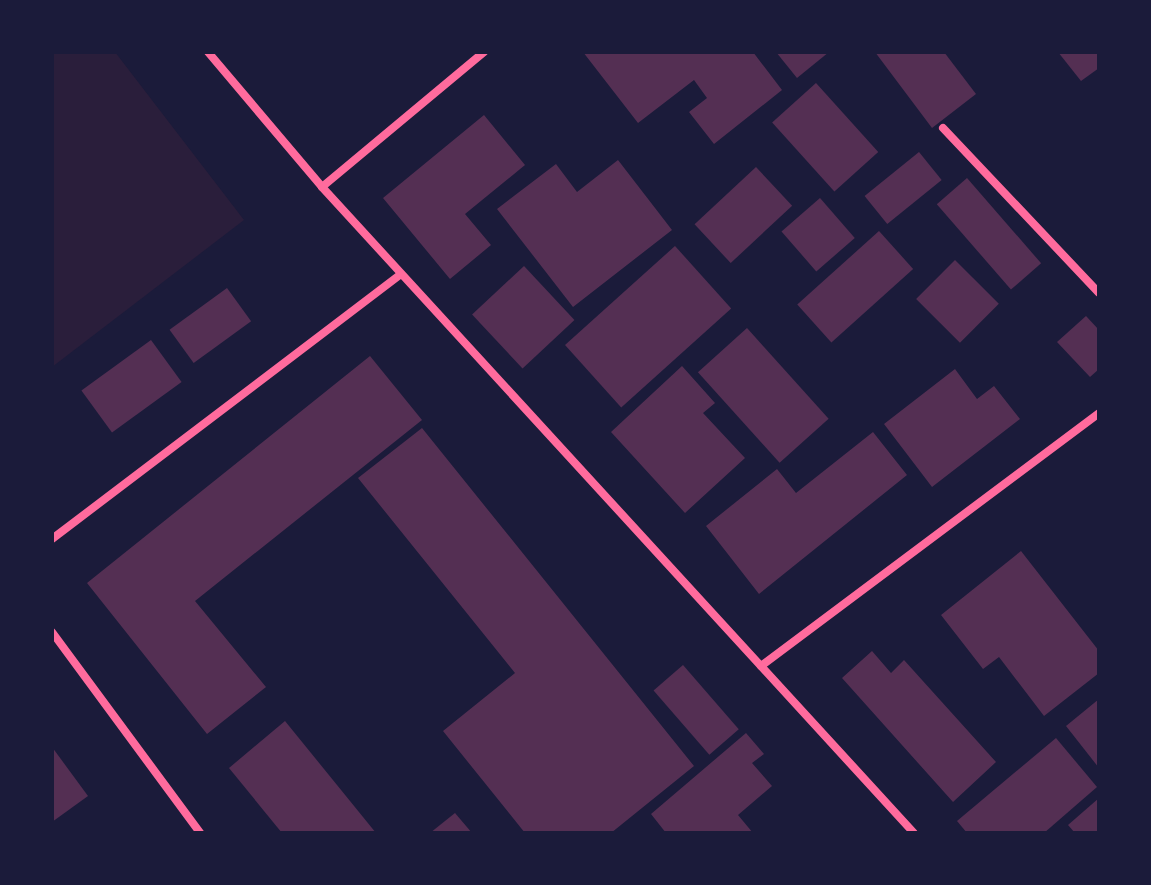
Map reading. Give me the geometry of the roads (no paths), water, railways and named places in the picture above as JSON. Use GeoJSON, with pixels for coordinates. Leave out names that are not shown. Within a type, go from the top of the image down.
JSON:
{"type":"FeatureCollection","features":[{"type":"Feature","properties":{"kind":"street"},"geometry":{"type":"LineString","coordinates":[[208,52],[322,187],[914,833]]}},
{"type":"Feature","properties":{"kind":"street"},"geometry":{"type":"LineString","coordinates":[[322,187],[484,52]]}},
{"type":"Feature","properties":{"kind":"street"},"geometry":{"type":"LineString","coordinates":[[943,128],[1099,293]]}},
{"type":"Feature","properties":{"kind":"street"},"geometry":{"type":"LineString","coordinates":[[52,539],[401,274]]}},
{"type":"Feature","properties":{"kind":"street"},"geometry":{"type":"LineString","coordinates":[[761,666],[1099,413]]}},
{"type":"Feature","properties":{"kind":"street"},"geometry":{"type":"LineString","coordinates":[[52,632],[200,833]]}}]}
